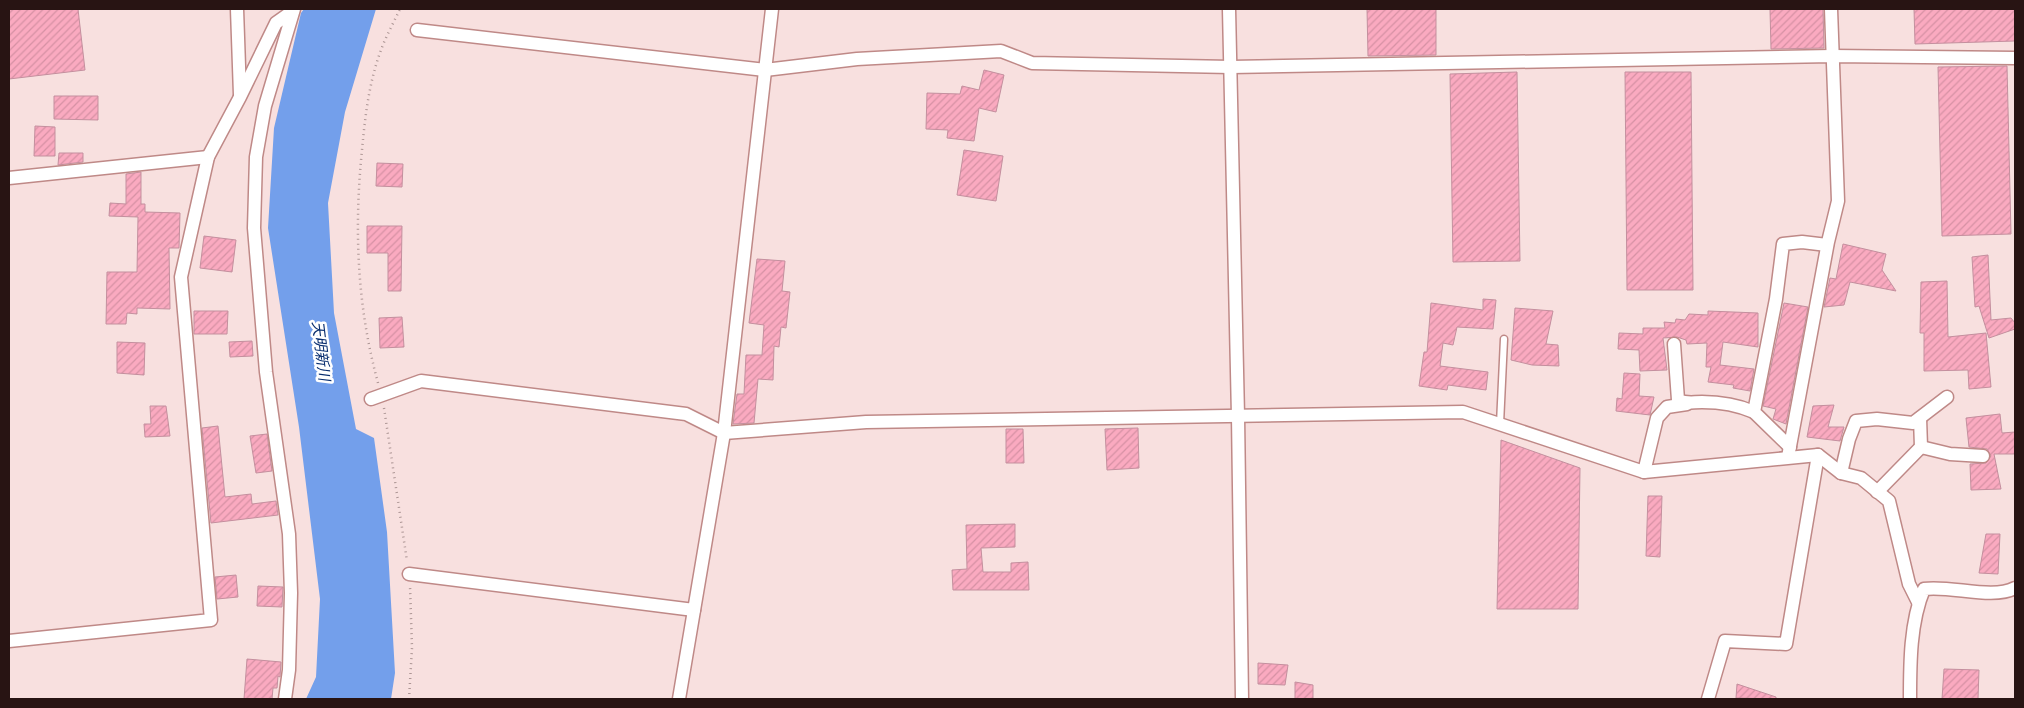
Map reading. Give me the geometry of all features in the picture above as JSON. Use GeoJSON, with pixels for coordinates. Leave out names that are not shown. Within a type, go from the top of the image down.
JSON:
{"type":"FeatureCollection","features":[{"type":"Feature","properties":{"kind":"street"},"geometry":{"type":"LineString","coordinates":[[237,9],[240,97]]}},
{"type":"Feature","properties":{"kind":"street"},"geometry":{"type":"LineString","coordinates":[[679,699],[724,433],[772,9]]}},
{"type":"Feature","properties":{"kind":"street"},"geometry":{"type":"LineString","coordinates":[[1229,9],[1242,699]]}},
{"type":"Feature","properties":{"kind":"street"},"geometry":{"type":"LineString","coordinates":[[1789,452],[1827,245],[1838,201],[1832,9]]}},
{"type":"Feature","properties":{"kind":"street"},"geometry":{"type":"LineString","coordinates":[[9,642],[211,620],[181,277],[208,157],[276,23],[293,10]]}},
{"type":"Feature","properties":{"kind":"street"},"geometry":{"type":"LineString","coordinates":[[285,699],[290,641],[289,534],[266,372],[254,228],[256,157],[265,106],[293,10]]}},
{"type":"Feature","properties":{"kind":"street"},"geometry":{"type":"LineString","coordinates":[[416,30],[765,70],[857,59],[1001,51],[1032,63],[1231,67],[1832,56],[2015,58]]}},
{"type":"Feature","properties":{"kind":"street"},"geometry":{"type":"LineString","coordinates":[[9,178],[208,157]]}},
{"type":"Feature","properties":{"kind":"street"},"geometry":{"type":"LineString","coordinates":[[1754,412],[1776,299],[1783,244],[1802,242],[1827,245]]}},
{"type":"Feature","properties":{"kind":"street"},"geometry":{"type":"LineString","coordinates":[[1674,344],[1678,400],[1687,404]]}},
{"type":"Feature","properties":{"kind":"street"},"geometry":{"type":"LineString","coordinates":[[376,397],[421,381],[686,414],[724,433],[866,422],[1463,412],[1644,472],[1765,461],[1789,452],[1818,455],[1841,473],[1861,478],[1889,502],[1909,584],[1918,602]]}},
{"type":"Feature","properties":{"kind":"street"},"geometry":{"type":"LineString","coordinates":[[1841,473],[1849,439],[1856,421],[1878,419],[1913,423],[1947,397]]}},
{"type":"Feature","properties":{"kind":"street"},"geometry":{"type":"LineString","coordinates":[[1644,472],[1657,418],[1667,407],[1687,404],[1702,402],[1740,406],[1754,412],[1789,452]]}},
{"type":"Feature","properties":{"kind":"street"},"geometry":{"type":"LineString","coordinates":[[1877,492],[1921,447],[1920,418]]}},
{"type":"Feature","properties":{"kind":"street"},"geometry":{"type":"LineString","coordinates":[[1921,447],[1950,454],[1983,456]]}},
{"type":"Feature","properties":{"kind":"street"},"geometry":{"type":"LineString","coordinates":[[1708,699],[1725,642],[1786,644],[1818,455]]}},
{"type":"Feature","properties":{"kind":"street"},"geometry":{"type":"LineString","coordinates":[[409,574],[694,610]]}},
{"type":"Feature","properties":{"kind":"street"},"geometry":{"type":"LineString","coordinates":[[1910,699],[1910,668],[1918,602],[1924,588],[1941,586],[1978,592],[2010,591],[2015,588]]}},
{"type":"Feature","properties":{"kind":"lane"},"geometry":{"type":"LineString","coordinates":[[1500,424],[1504,339]]}},
{"type":"Feature","properties":{"kind":"path"},"geometry":{"type":"LineString","coordinates":[[400,9],[381,50],[366,112],[358,187],[357,250],[360,301],[409,574],[412,648],[409,699]]}},
{"type":"Feature","properties":{"kind":"water","name":"天明新川"},"geometry":{"type":"Polygon","coordinates":[[[304,9],[376,9],[345,112],[328,203],[334,313],[356,429],[374,438],[387,532],[395,673],[391,699],[306,699],[316,677],[320,599],[299,427],[268,228],[274,128],[301,13],[304,9]]]}},
{"type":"Feature","properties":{"kind":"building"},"geometry":{"type":"Polygon","coordinates":[[[9,9],[78,9],[85,70],[9,79],[9,9]]]}},
{"type":"Feature","properties":{"kind":"building"},"geometry":{"type":"Polygon","coordinates":[[[1367,9],[1436,9],[1436,55],[1368,56],[1367,9]]]}},
{"type":"Feature","properties":{"kind":"building"},"geometry":{"type":"Polygon","coordinates":[[[1770,9],[1823,9],[1824,48],[1771,49],[1770,9]]]}},
{"type":"Feature","properties":{"kind":"building"},"geometry":{"type":"Polygon","coordinates":[[[1914,9],[2015,9],[2015,41],[1915,44],[1914,9]]]}},
{"type":"Feature","properties":{"kind":"building"},"geometry":{"type":"Polygon","coordinates":[[[2007,66],[2011,234],[1942,236],[1938,67],[2007,66]]]}},
{"type":"Feature","properties":{"kind":"building"},"geometry":{"type":"Polygon","coordinates":[[[984,70],[1004,75],[996,112],[979,108],[974,141],[947,138],[948,130],[926,129],[927,93],[960,94],[962,86],[979,90],[984,70]]]}},
{"type":"Feature","properties":{"kind":"building"},"geometry":{"type":"Polygon","coordinates":[[[1517,72],[1520,261],[1453,262],[1450,74],[1517,72]]]}},
{"type":"Feature","properties":{"kind":"building"},"geometry":{"type":"Polygon","coordinates":[[[1625,72],[1691,72],[1693,290],[1627,290],[1625,72]]]}},
{"type":"Feature","properties":{"kind":"building"},"geometry":{"type":"Polygon","coordinates":[[[54,96],[98,96],[98,120],[54,119],[54,96]]]}},
{"type":"Feature","properties":{"kind":"building"},"geometry":{"type":"Polygon","coordinates":[[[35,126],[55,127],[55,156],[34,156],[35,126]]]}},
{"type":"Feature","properties":{"kind":"building"},"geometry":{"type":"Polygon","coordinates":[[[964,150],[1003,156],[996,201],[957,195],[964,150]]]}},
{"type":"Feature","properties":{"kind":"building"},"geometry":{"type":"Polygon","coordinates":[[[59,153],[83,153],[83,162],[58,165],[59,153]]]}},
{"type":"Feature","properties":{"kind":"building"},"geometry":{"type":"Polygon","coordinates":[[[377,163],[403,164],[402,187],[376,186],[377,163]]]}},
{"type":"Feature","properties":{"kind":"building"},"geometry":{"type":"Polygon","coordinates":[[[141,172],[141,204],[145,204],[145,212],[180,213],[179,248],[169,248],[170,309],[137,308],[137,314],[127,313],[126,324],[106,324],[107,272],[137,272],[138,217],[109,216],[110,203],[126,204],[126,174],[141,172]]]}},
{"type":"Feature","properties":{"kind":"building"},"geometry":{"type":"Polygon","coordinates":[[[367,226],[402,226],[401,291],[388,291],[388,253],[367,253],[367,226]]]}},
{"type":"Feature","properties":{"kind":"building"},"geometry":{"type":"Polygon","coordinates":[[[204,236],[236,240],[232,272],[200,268],[204,236]]]}},
{"type":"Feature","properties":{"kind":"building"},"geometry":{"type":"Polygon","coordinates":[[[1843,244],[1886,254],[1882,270],[1896,291],[1850,282],[1844,305],[1824,307],[1830,278],[1836,279],[1843,244]]]}},
{"type":"Feature","properties":{"kind":"building"},"geometry":{"type":"Polygon","coordinates":[[[1988,255],[1991,320],[2011,318],[2015,323],[2015,329],[1989,338],[1979,306],[1975,307],[1972,257],[1988,255]]]}},
{"type":"Feature","properties":{"kind":"building"},"geometry":{"type":"Polygon","coordinates":[[[757,259],[785,261],[782,291],[790,292],[786,328],[781,327],[779,347],[774,346],[773,380],[758,379],[754,423],[733,424],[737,394],[744,394],[746,355],[762,355],[764,325],[749,323],[757,259]]]}},
{"type":"Feature","properties":{"kind":"building"},"geometry":{"type":"Polygon","coordinates":[[[1947,281],[1948,337],[1986,333],[1991,387],[1969,389],[1968,370],[1924,371],[1924,333],[1920,333],[1921,282],[1947,281]]]}},
{"type":"Feature","properties":{"kind":"building"},"geometry":{"type":"Polygon","coordinates":[[[1483,299],[1496,300],[1493,329],[1457,327],[1453,345],[1443,343],[1440,366],[1488,372],[1486,390],[1448,385],[1447,390],[1419,386],[1424,352],[1427,352],[1431,303],[1483,310],[1483,299]]]}},
{"type":"Feature","properties":{"kind":"building"},"geometry":{"type":"Polygon","coordinates":[[[1784,303],[1808,307],[1786,424],[1773,419],[1776,409],[1763,406],[1784,303]]]}},
{"type":"Feature","properties":{"kind":"building"},"geometry":{"type":"Polygon","coordinates":[[[1515,308],[1553,311],[1546,344],[1558,345],[1559,366],[1532,365],[1511,360],[1515,308]]]}},
{"type":"Feature","properties":{"kind":"building"},"geometry":{"type":"Polygon","coordinates":[[[194,311],[228,311],[227,334],[194,334],[194,311]]]}},
{"type":"Feature","properties":{"kind":"building"},"geometry":{"type":"Polygon","coordinates":[[[1708,311],[1758,313],[1758,347],[1723,342],[1720,365],[1754,369],[1750,391],[1733,388],[1734,385],[1708,382],[1711,367],[1706,367],[1707,343],[1687,344],[1686,340],[1677,337],[1663,338],[1667,370],[1640,371],[1639,350],[1618,349],[1619,333],[1643,334],[1643,328],[1665,328],[1664,322],[1675,323],[1676,319],[1685,320],[1689,314],[1708,315],[1708,311]]]}},
{"type":"Feature","properties":{"kind":"building"},"geometry":{"type":"Polygon","coordinates":[[[402,317],[404,347],[380,348],[379,318],[402,317]]]}},
{"type":"Feature","properties":{"kind":"building"},"geometry":{"type":"Polygon","coordinates":[[[252,341],[253,356],[230,357],[229,342],[252,341]]]}},
{"type":"Feature","properties":{"kind":"building"},"geometry":{"type":"Polygon","coordinates":[[[117,342],[145,343],[144,375],[117,373],[117,342]]]}},
{"type":"Feature","properties":{"kind":"building"},"geometry":{"type":"Polygon","coordinates":[[[1624,373],[1640,374],[1639,396],[1654,397],[1650,415],[1616,411],[1617,398],[1622,399],[1624,373]]]}},
{"type":"Feature","properties":{"kind":"building"},"geometry":{"type":"Polygon","coordinates":[[[1834,405],[1828,427],[1844,427],[1840,441],[1807,437],[1813,406],[1834,405]]]}},
{"type":"Feature","properties":{"kind":"building"},"geometry":{"type":"Polygon","coordinates":[[[150,406],[166,406],[170,436],[145,437],[144,424],[151,424],[150,406]]]}},
{"type":"Feature","properties":{"kind":"building"},"geometry":{"type":"Polygon","coordinates":[[[2000,414],[2002,433],[2015,432],[2015,454],[1994,454],[2001,489],[1971,490],[1970,464],[1986,463],[1991,456],[1987,449],[1969,447],[1966,418],[2000,414]]]}},
{"type":"Feature","properties":{"kind":"building"},"geometry":{"type":"Polygon","coordinates":[[[218,426],[225,497],[251,494],[252,504],[276,501],[278,515],[211,523],[202,428],[218,426]]]}},
{"type":"Feature","properties":{"kind":"building"},"geometry":{"type":"Polygon","coordinates":[[[1138,428],[1139,468],[1107,470],[1105,429],[1138,428]]]}},
{"type":"Feature","properties":{"kind":"building"},"geometry":{"type":"Polygon","coordinates":[[[1006,429],[1023,429],[1024,463],[1006,463],[1006,429]]]}},
{"type":"Feature","properties":{"kind":"building"},"geometry":{"type":"Polygon","coordinates":[[[267,434],[272,471],[256,473],[250,436],[267,434]]]}},
{"type":"Feature","properties":{"kind":"building"},"geometry":{"type":"Polygon","coordinates":[[[1501,440],[1580,468],[1578,609],[1497,609],[1501,440]]]}},
{"type":"Feature","properties":{"kind":"building"},"geometry":{"type":"Polygon","coordinates":[[[1648,496],[1662,496],[1660,557],[1646,556],[1648,496]]]}},
{"type":"Feature","properties":{"kind":"building"},"geometry":{"type":"Polygon","coordinates":[[[1015,524],[1015,547],[981,548],[983,572],[1011,572],[1011,563],[1028,562],[1029,590],[953,590],[952,570],[967,569],[966,525],[1015,524]]]}},
{"type":"Feature","properties":{"kind":"building"},"geometry":{"type":"Polygon","coordinates":[[[1986,534],[2000,534],[1998,574],[1979,573],[1986,534]]]}},
{"type":"Feature","properties":{"kind":"building"},"geometry":{"type":"Polygon","coordinates":[[[236,575],[238,597],[217,599],[215,577],[236,575]]]}},
{"type":"Feature","properties":{"kind":"building"},"geometry":{"type":"Polygon","coordinates":[[[258,586],[283,587],[282,607],[257,606],[258,586]]]}},
{"type":"Feature","properties":{"kind":"building"},"geometry":{"type":"Polygon","coordinates":[[[247,659],[281,662],[280,677],[278,676],[277,688],[273,688],[272,699],[244,699],[247,659]]]}},
{"type":"Feature","properties":{"kind":"building"},"geometry":{"type":"Polygon","coordinates":[[[1258,663],[1288,665],[1285,685],[1258,684],[1258,663]]]}},
{"type":"Feature","properties":{"kind":"building"},"geometry":{"type":"Polygon","coordinates":[[[1944,669],[1979,670],[1978,699],[1942,699],[1944,669]]]}},
{"type":"Feature","properties":{"kind":"building"},"geometry":{"type":"Polygon","coordinates":[[[1295,682],[1313,685],[1313,699],[1295,699],[1295,682]]]}},
{"type":"Feature","properties":{"kind":"building"},"geometry":{"type":"Polygon","coordinates":[[[1737,684],[1776,697],[1776,699],[1736,698],[1737,684]]]}}]}
